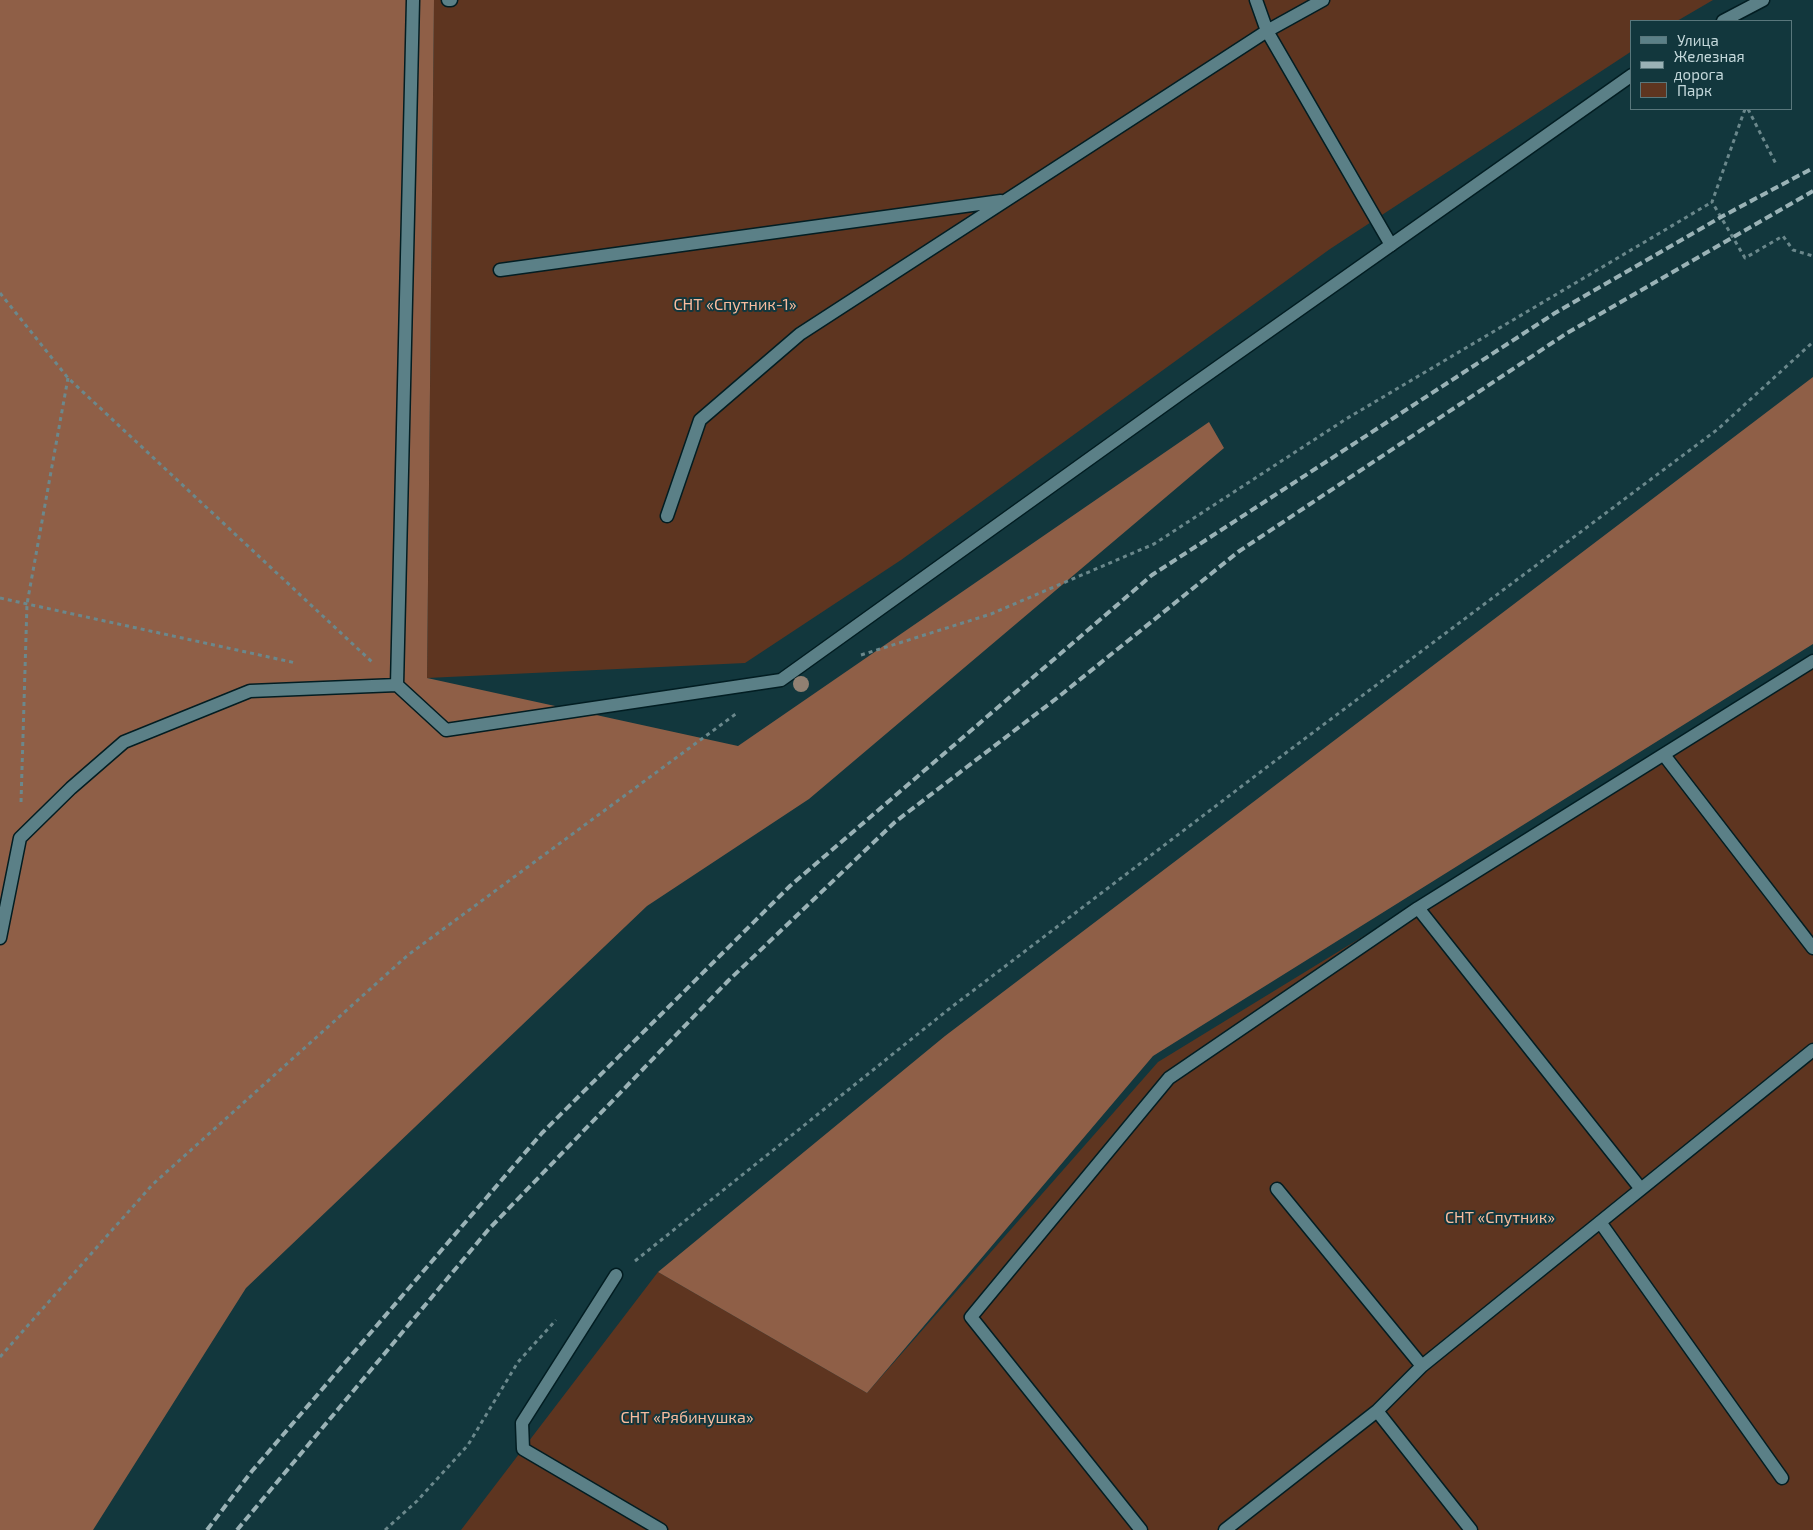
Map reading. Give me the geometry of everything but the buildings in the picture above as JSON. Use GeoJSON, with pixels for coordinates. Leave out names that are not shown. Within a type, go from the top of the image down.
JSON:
{"type":"FeatureCollection","features":[{"type":"Feature","properties":{"kind":"street"},"geometry":{"type":"LineString","coordinates":[[397,685],[413,0]]}},
{"type":"Feature","properties":{"kind":"street"},"geometry":{"type":"LineString","coordinates":[[1256,0],[1267,31],[1390,245]]}},
{"type":"Feature","properties":{"kind":"street"},"geometry":{"type":"LineString","coordinates":[[666,516],[700,420],[800,334],[1267,31],[1322,0]]}},
{"type":"Feature","properties":{"kind":"street"},"geometry":{"type":"LineString","coordinates":[[1725,20],[1763,0]]}},
{"type":"Feature","properties":{"kind":"street"},"geometry":{"type":"LineString","coordinates":[[0,938],[20,838],[71,788],[124,742],[250,691],[397,685],[446,730],[781,680],[1390,245],[1630,76]]}},
{"type":"Feature","properties":{"kind":"street"},"geometry":{"type":"LineString","coordinates":[[500,270],[1006,201]]}},
{"type":"Feature","properties":{"kind":"street"},"geometry":{"type":"LineString","coordinates":[[1141,1530],[971,1317],[1168,1078],[1418,908],[1813,661]]}},
{"type":"Feature","properties":{"kind":"street"},"geometry":{"type":"LineString","coordinates":[[1664,755],[1813,948]]}},
{"type":"Feature","properties":{"kind":"street"},"geometry":{"type":"LineString","coordinates":[[1418,908],[1641,1189]]}},
{"type":"Feature","properties":{"kind":"street"},"geometry":{"type":"LineString","coordinates":[[1225,1530],[1378,1412],[1422,1366],[1812,1053]]}},
{"type":"Feature","properties":{"kind":"street"},"geometry":{"type":"LineString","coordinates":[[1277,1190],[1422,1366]]}},
{"type":"Feature","properties":{"kind":"street"},"geometry":{"type":"LineString","coordinates":[[1600,1222],[1782,1478]]}},
{"type":"Feature","properties":{"kind":"street"},"geometry":{"type":"LineString","coordinates":[[616,1276],[522,1422],[523,1449],[661,1530]]}},
{"type":"Feature","properties":{"kind":"street"},"geometry":{"type":"LineString","coordinates":[[1378,1412],[1471,1530]]}},
{"type":"Feature","properties":{"kind":"path"},"geometry":{"type":"LineString","coordinates":[[858,656],[991,614],[1154,544],[1346,419],[1712,202],[1746,110]]}},
{"type":"Feature","properties":{"kind":"path"},"geometry":{"type":"LineString","coordinates":[[1747,110],[1776,164]]}},
{"type":"Feature","properties":{"kind":"path"},"geometry":{"type":"LineString","coordinates":[[1712,202],[1745,258],[1783,236],[1793,250],[1813,256]]}},
{"type":"Feature","properties":{"kind":"path"},"geometry":{"type":"LineString","coordinates":[[0,294],[68,378],[397,685]]}},
{"type":"Feature","properties":{"kind":"path"},"geometry":{"type":"LineString","coordinates":[[616,1276],[949,1010],[1275,761],[1718,429],[1813,342]]}},
{"type":"Feature","properties":{"kind":"path"},"geometry":{"type":"LineString","coordinates":[[20,838],[27,604],[68,378]]}},
{"type":"Feature","properties":{"kind":"path"},"geometry":{"type":"LineString","coordinates":[[0,598],[300,663]]}},
{"type":"Feature","properties":{"kind":"path"},"geometry":{"type":"LineString","coordinates":[[0,1357],[152,1185],[408,955],[742,709]]}},
{"type":"Feature","properties":{"kind":"path"},"geometry":{"type":"LineString","coordinates":[[385,1530],[417,1501],[468,1445],[518,1362],[557,1319]]}},
{"type":"Feature","properties":{"kind":"green space","name":"СНТ «Спутник-1»"},"geometry":{"type":"Polygon","coordinates":[[[434,0],[1713,0],[1679,20],[1630,20],[1630,52],[1330,249],[901,560],[745,663],[427,678],[434,0]]]}},
{"type":"Feature","properties":{"kind":"green space","name":"СНТ «Спутник»"},"geometry":{"type":"Polygon","coordinates":[[[1813,661],[1813,1530],[461,1530],[658,1272],[867,1393],[1158,1062],[1813,661]]]}},
{"type":"Feature","properties":{"kind":"shaded area"},"geometry":{"type":"Polygon","coordinates":[[[0,0],[434,0],[427,678],[738,746],[1209,422],[1224,448],[809,799],[647,906],[246,1288],[93,1530],[0,1530],[0,0]]]}},
{"type":"Feature","properties":{"kind":"shaded area"},"geometry":{"type":"Polygon","coordinates":[[[1813,377],[1813,644],[1153,1056],[867,1393],[658,1272],[945,1036],[1813,377]]]}},
{"type":"Feature","properties":{"kind":"railway"},"geometry":{"type":"LineString","coordinates":[[207,1530],[252,1471],[542,1133],[790,886],[1152,575],[1555,313],[1721,217],[1813,168]]}},
{"type":"Feature","properties":{"kind":"railway"},"geometry":{"type":"LineString","coordinates":[[237,1530],[488,1230],[728,981],[895,822],[1057,698],[1238,552],[1567,333],[1813,191]]}},
{"type":"Feature","properties":{"kind":"park label","name":"СНТ «Рябинушка»"},"geometry":{"type":"Point","coordinates":[687,1418]}}]}
